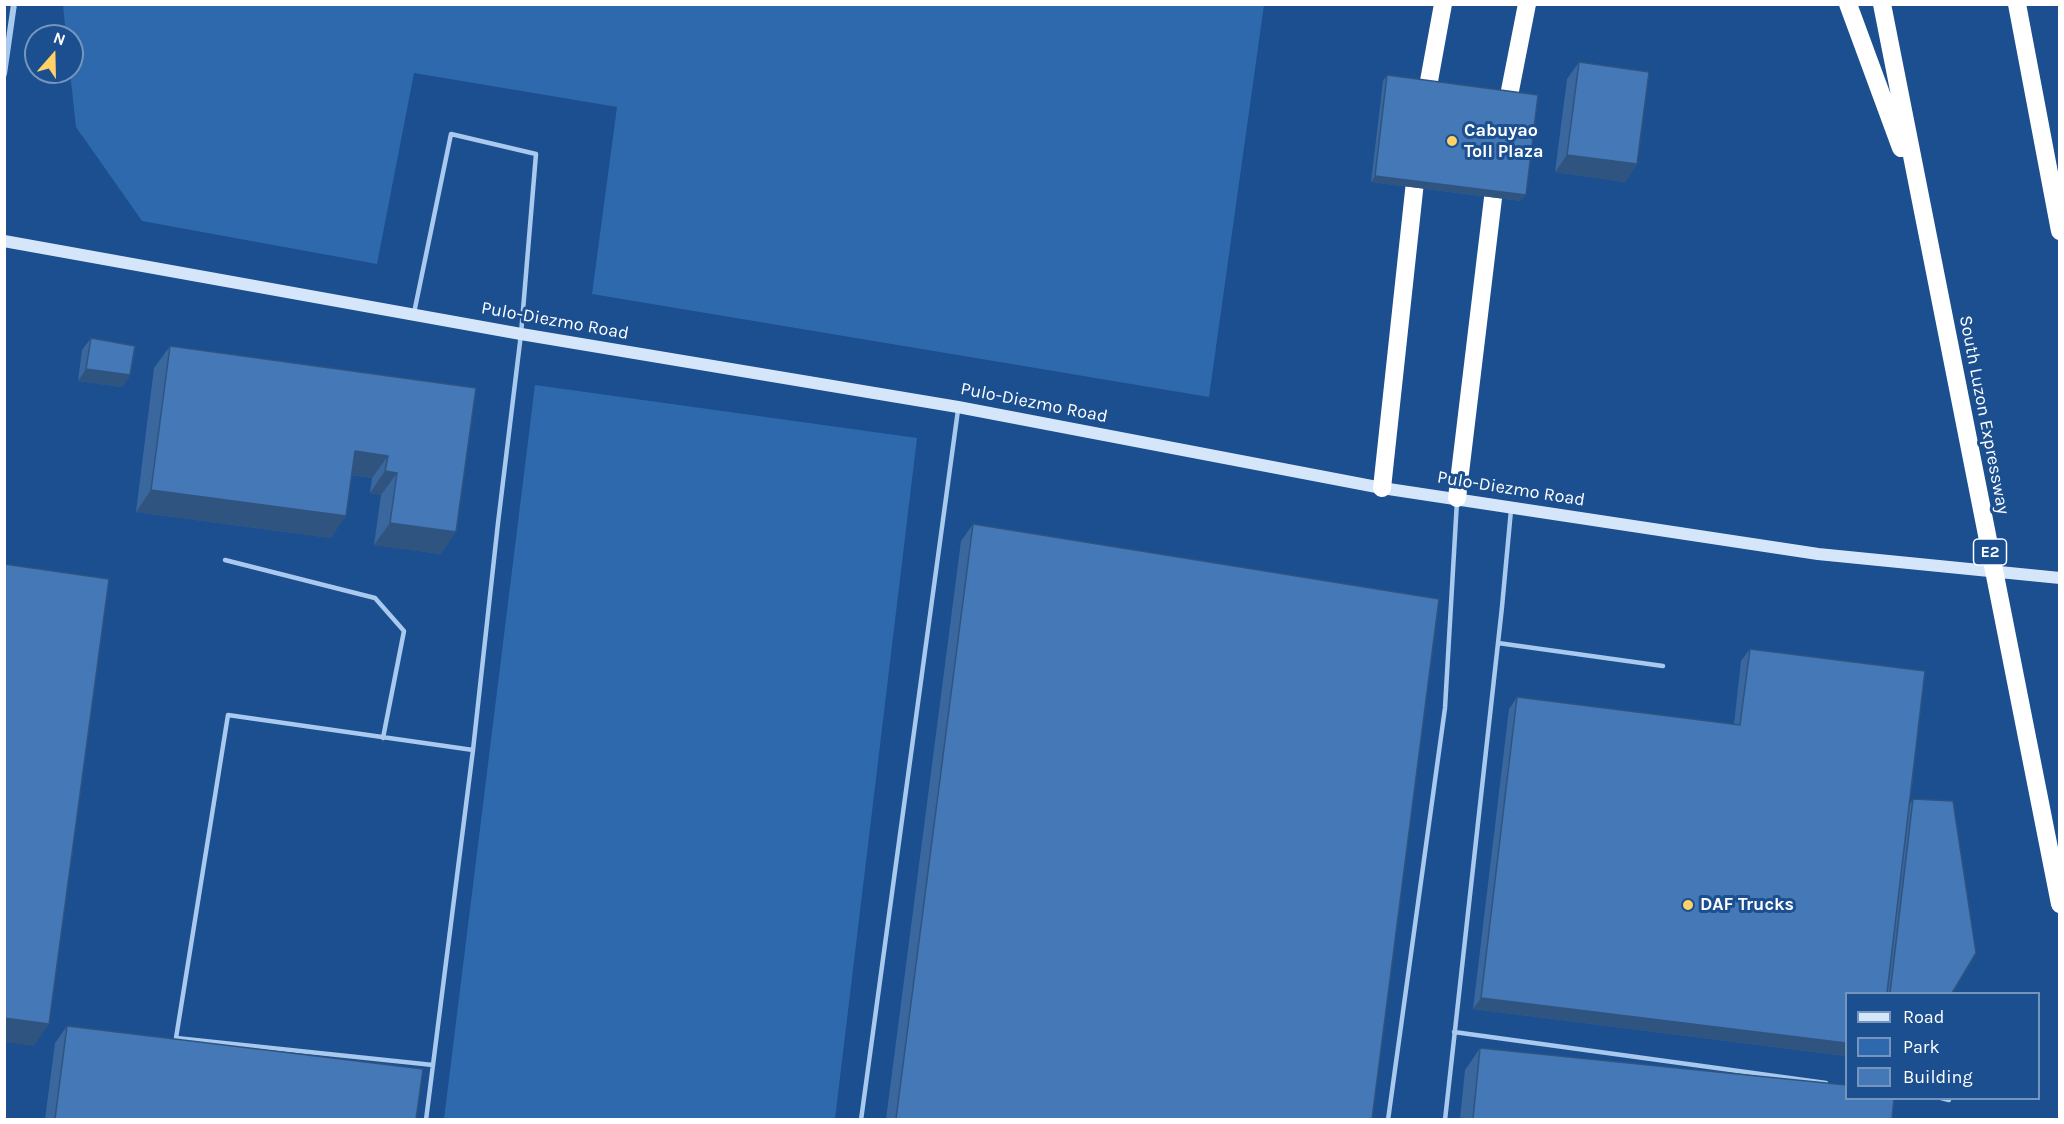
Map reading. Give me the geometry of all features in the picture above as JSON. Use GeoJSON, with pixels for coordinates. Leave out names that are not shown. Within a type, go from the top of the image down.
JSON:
{"type":"FeatureCollection","features":[{"type":"Feature","properties":{"kind":"highway"},"geometry":{"type":"LineString","coordinates":[[1421,124],[1443,4]]}},
{"type":"Feature","properties":{"kind":"highway"},"geometry":{"type":"LineString","coordinates":[[1501,136],[1527,4]]}},
{"type":"Feature","properties":{"kind":"highway"},"geometry":{"type":"LineString","coordinates":[[1848,4],[1920,201]]}},
{"type":"Feature","properties":{"kind":"highway","name":"South Luzon Expressway"},"geometry":{"type":"LineString","coordinates":[[1882,4],[2060,904]]}},
{"type":"Feature","properties":{"kind":"highway"},"geometry":{"type":"LineString","coordinates":[[2017,4],[2060,231]]}},
{"type":"Feature","properties":{"kind":"highway"},"geometry":{"type":"LineString","coordinates":[[1382,488],[1418,148]]}},
{"type":"Feature","properties":{"kind":"highway"},"geometry":{"type":"LineString","coordinates":[[1457,498],[1498,160]]}},
{"type":"Feature","properties":{"kind":"street"},"geometry":{"type":"LineString","coordinates":[[4,74],[14,4]]}},
{"type":"Feature","properties":{"kind":"street","name":"Pulo-Diezmo Road"},"geometry":{"type":"LineString","coordinates":[[4,241],[521,334],[958,407],[1382,488],[1818,554],[2060,578]]}},
{"type":"Feature","properties":{"kind":"lane"},"geometry":{"type":"LineString","coordinates":[[414,314],[451,134],[536,154],[521,334],[473,750],[426,1119]]}},
{"type":"Feature","properties":{"kind":"lane"},"geometry":{"type":"LineString","coordinates":[[861,1119],[958,407]]}},
{"type":"Feature","properties":{"kind":"lane"},"geometry":{"type":"LineString","coordinates":[[1388,1119],[1445,708],[1457,498]]}},
{"type":"Feature","properties":{"kind":"lane"},"geometry":{"type":"LineString","coordinates":[[1445,1119],[1511,507]]}},
{"type":"Feature","properties":{"kind":"lane"},"geometry":{"type":"LineString","coordinates":[[225,560],[375,598],[404,631],[383,738]]}},
{"type":"Feature","properties":{"kind":"lane"},"geometry":{"type":"LineString","coordinates":[[1498,643],[1663,666]]}},
{"type":"Feature","properties":{"kind":"lane"},"geometry":{"type":"LineString","coordinates":[[433,1065],[176,1038],[228,716],[473,750]]}},
{"type":"Feature","properties":{"kind":"lane"},"geometry":{"type":"LineString","coordinates":[[1454,1032],[1835,1084]]}},
{"type":"Feature","properties":{"kind":"green space"},"geometry":{"type":"Polygon","coordinates":[[[63,5],[1264,5],[1209,397],[592,294],[617,107],[414,73],[377,264],[142,221],[76,127],[71,84],[84,84],[84,24],[65,24],[63,5]]]}},
{"type":"Feature","properties":{"kind":"green space"},"geometry":{"type":"Polygon","coordinates":[[[535,385],[917,438],[835,1119],[444,1119],[535,385]]]}},
{"type":"Feature","properties":{"kind":"building"},"geometry":{"type":"Polygon","coordinates":[[[1579,62],[1649,72],[1637,164],[1567,155],[1579,62]]]}},
{"type":"Feature","properties":{"kind":"building","name":"Cabuyao Toll Plaza"},"geometry":{"type":"Polygon","coordinates":[[[1387,75],[1538,95],[1526,195],[1375,176],[1387,75]]]}},
{"type":"Feature","properties":{"kind":"building"},"geometry":{"type":"Polygon","coordinates":[[[91,338],[135,346],[130,375],[86,369],[91,338]]]}},
{"type":"Feature","properties":{"kind":"building"},"geometry":{"type":"Polygon","coordinates":[[[170,346],[476,388],[456,532],[390,523],[397,473],[385,471],[388,456],[355,451],[346,516],[151,490],[170,346]]]}},
{"type":"Feature","properties":{"kind":"building"},"geometry":{"type":"Polygon","coordinates":[[[973,524],[1439,599],[1372,1119],[896,1119],[973,524]]]}},
{"type":"Feature","properties":{"kind":"building"},"geometry":{"type":"Polygon","coordinates":[[[4,564],[109,579],[49,1024],[4,1018],[4,564]]]}},
{"type":"Feature","properties":{"kind":"building","name":"DAF Trucks"},"geometry":{"type":"Polygon","coordinates":[[[1750,649],[1925,671],[1887,992],[1845,992],[1845,1043],[1481,998],[1517,697],[1740,725],[1750,649]]]}},
{"type":"Feature","properties":{"kind":"building"},"geometry":{"type":"Polygon","coordinates":[[[1913,799],[1953,801],[1976,953],[1953,992],[1890,992],[1913,799]]]}},
{"type":"Feature","properties":{"kind":"building"},"geometry":{"type":"Polygon","coordinates":[[[67,1026],[423,1069],[416,1119],[55,1119],[67,1026]]]}},
{"type":"Feature","properties":{"kind":"building"},"geometry":{"type":"Polygon","coordinates":[[[1480,1048],[1845,1085],[1845,1100],[1894,1100],[1892,1119],[1473,1119],[1480,1048]]]}},
{"type":"Feature","properties":{"kind":"place","name":"Cabuyao Toll Plaza"},"geometry":{"type":"Point","coordinates":[1452,141]}},
{"type":"Feature","properties":{"kind":"place","name":"DAF Trucks"},"geometry":{"type":"Point","coordinates":[1688,905]}}]}
